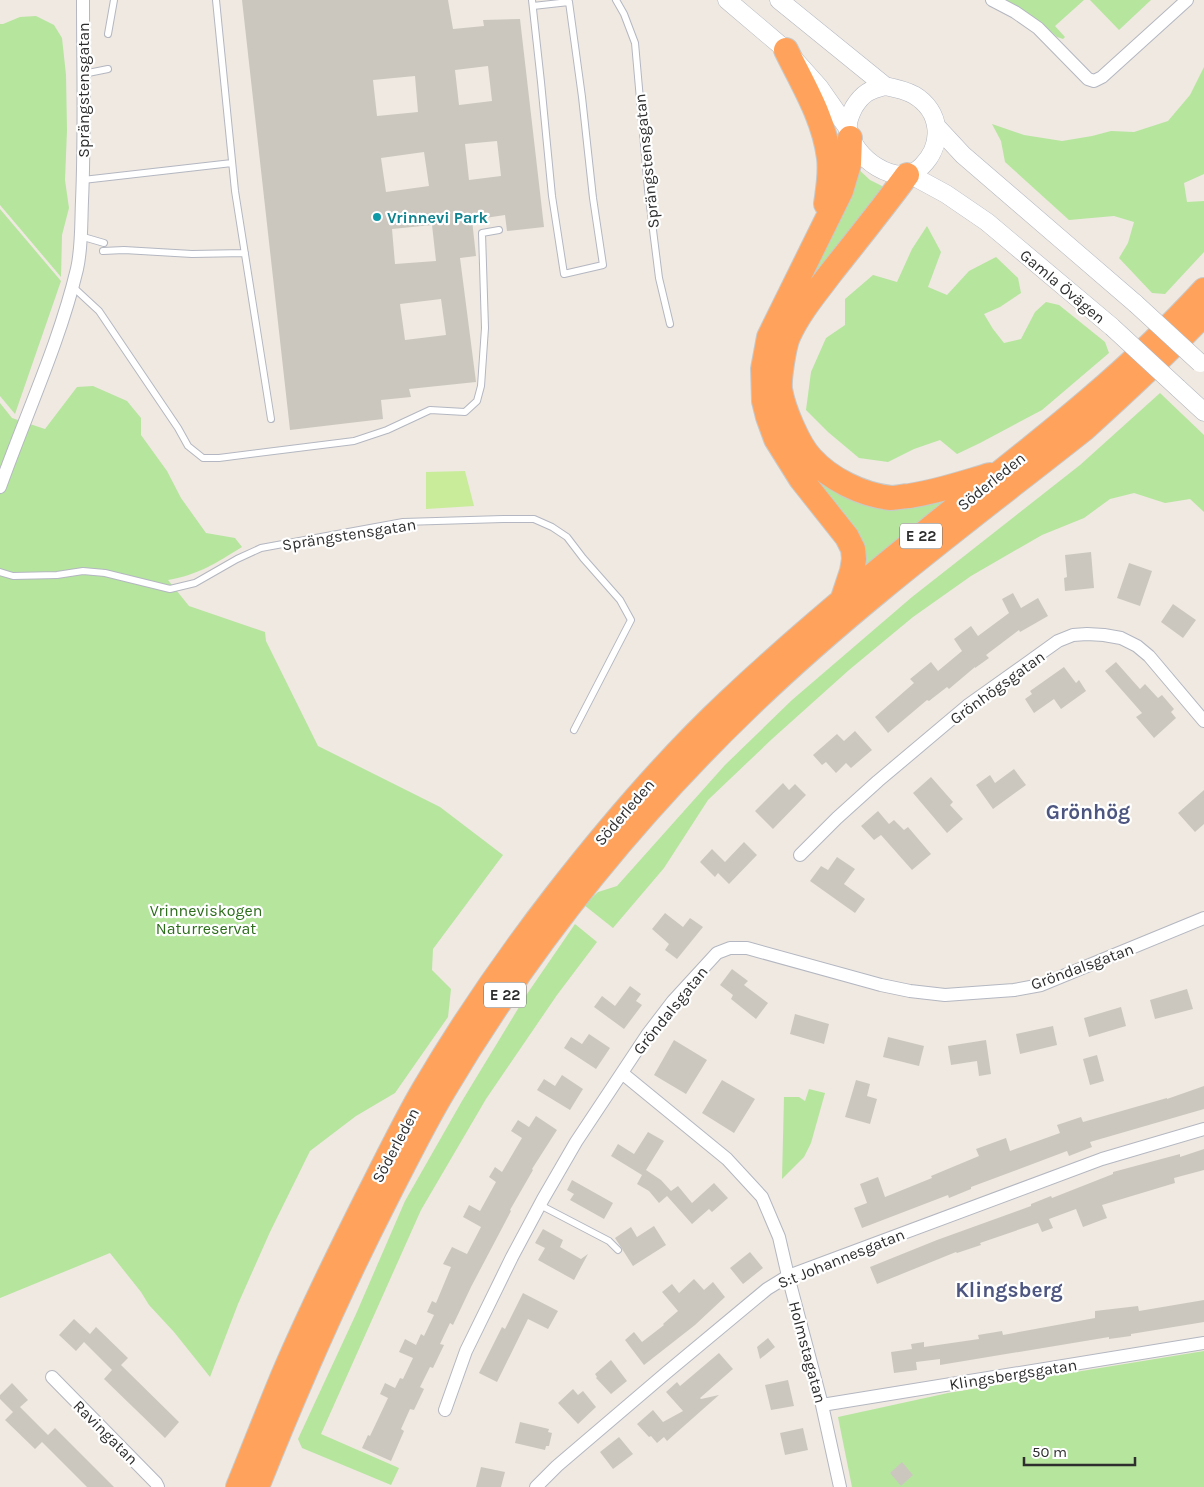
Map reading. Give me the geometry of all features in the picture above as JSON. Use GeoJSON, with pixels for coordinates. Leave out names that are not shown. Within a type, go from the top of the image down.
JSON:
{"type":"FeatureCollection","features":[{"type":"Feature","properties":{"kind":"highway"},"geometry":{"type":"LineString","coordinates":[[786,50],[814,105],[822,127],[829,159],[829,184],[822,230]]}},
{"type":"Feature","properties":{"kind":"highway"},"geometry":{"type":"LineString","coordinates":[[842,601],[852,571],[853,549],[847,537],[786,458],[776,439],[764,401],[763,369],[769,337],[840,190],[849,164],[849,132]]}},
{"type":"Feature","properties":{"kind":"highway"},"geometry":{"type":"LineString","coordinates":[[909,175],[804,308],[788,338],[782,364],[780,388],[787,413],[798,439],[815,462],[842,482],[877,495],[892,498],[937,491],[1002,472]]}},
{"type":"Feature","properties":{"kind":"highway","name":"Söderleden"},"geometry":{"type":"LineString","coordinates":[[238,1487],[286,1370],[339,1254],[425,1087],[493,981],[594,846],[661,770],[726,704],[791,644],[1112,381],[1186,310],[1204,290]]}},
{"type":"Feature","properties":{"kind":"highway","name":"Söderleden"},"geometry":{"type":"LineString","coordinates":[[257,1487],[303,1375],[354,1262],[443,1091],[480,1032],[540,945],[612,853],[676,780],[804,655],[1084,428],[1194,330],[1204,314]]}},
{"type":"Feature","properties":{"kind":"main road"},"geometry":{"type":"LineString","coordinates":[[727,0],[786,50],[819,87],[849,132],[856,149],[866,160],[882,170],[897,175],[909,175],[921,168],[930,157],[936,144],[937,127],[933,114],[914,95],[900,89],[884,86],[871,90],[860,98],[851,113],[849,132]]}},
{"type":"Feature","properties":{"kind":"main road"},"geometry":{"type":"LineString","coordinates":[[779,0],[884,86]]}},
{"type":"Feature","properties":{"kind":"main road","name":"Gamla Övägen"},"geometry":{"type":"LineString","coordinates":[[937,127],[964,156],[1136,304],[1202,365]]}},
{"type":"Feature","properties":{"kind":"main road","name":"Gamla Övägen"},"geometry":{"type":"LineString","coordinates":[[909,175],[946,194],[987,222],[1112,327],[1204,412]]}},
{"type":"Feature","properties":{"kind":"street","name":"Sprängstensgatan"},"geometry":{"type":"LineString","coordinates":[[0,487],[67,308],[77,268],[83,180],[83,0]]}},
{"type":"Feature","properties":{"kind":"street"},"geometry":{"type":"LineString","coordinates":[[992,0],[1015,12],[1038,28],[1078,70],[1088,79],[1094,80],[1102,77],[1187,0]]}},
{"type":"Feature","properties":{"kind":"street","name":"Grönhögsgatan"},"geometry":{"type":"LineString","coordinates":[[800,855],[878,780],[967,706],[1058,641],[1073,635],[1104,635],[1121,638],[1137,646],[1149,656],[1204,721]]}},
{"type":"Feature","properties":{"kind":"street","name":"Gröndalsgatan"},"geometry":{"type":"LineString","coordinates":[[445,1410],[466,1351],[512,1257],[576,1142],[647,1034],[681,992],[717,953],[730,948],[747,948],[910,992],[944,995],[976,994],[1041,985],[1204,918]]}},
{"type":"Feature","properties":{"kind":"street","name":"Holmstagatan"},"geometry":{"type":"LineString","coordinates":[[622,1073],[727,1159],[762,1197],[779,1237],[822,1405],[840,1487]]}},
{"type":"Feature","properties":{"kind":"street","name":"S:t Johannesgatan"},"geometry":{"type":"LineString","coordinates":[[536,1487],[557,1466],[666,1373],[767,1289],[788,1276],[1102,1159],[1204,1129]]}},
{"type":"Feature","properties":{"kind":"street","name":"Klingsbergsgatan"},"geometry":{"type":"LineString","coordinates":[[822,1405],[1204,1343]]}},
{"type":"Feature","properties":{"kind":"street","name":"Ravingatan"},"geometry":{"type":"LineString","coordinates":[[52,1377],[158,1487]]}},
{"type":"Feature","properties":{"kind":"lane"},"geometry":{"type":"LineString","coordinates":[[108,34],[114,0]]}},
{"type":"Feature","properties":{"kind":"lane"},"geometry":{"type":"LineString","coordinates":[[216,0],[232,163],[244,253],[271,419]]}},
{"type":"Feature","properties":{"kind":"lane","name":"Sprängstensgatan"},"geometry":{"type":"LineString","coordinates":[[616,0],[624,14],[635,43],[648,190],[659,278],[670,324]]}},
{"type":"Feature","properties":{"kind":"lane"},"geometry":{"type":"LineString","coordinates":[[569,2],[582,97],[592,198],[603,265],[564,274],[552,196],[532,3],[569,2]]}},
{"type":"Feature","properties":{"kind":"lane"},"geometry":{"type":"LineString","coordinates":[[83,74],[108,69]]}},
{"type":"Feature","properties":{"kind":"lane","name":"Sprängstensgatan"},"geometry":{"type":"LineString","coordinates":[[83,180],[232,163]]}},
{"type":"Feature","properties":{"kind":"lane"},"geometry":{"type":"LineString","coordinates":[[72,285],[99,311],[178,428],[188,446],[203,458],[219,458],[326,445],[354,441],[387,430],[430,410],[465,412],[477,401],[482,386],[485,328],[482,233],[499,230]]}},
{"type":"Feature","properties":{"kind":"lane"},"geometry":{"type":"LineString","coordinates":[[80,236],[104,243]]}},
{"type":"Feature","properties":{"kind":"lane"},"geometry":{"type":"LineString","coordinates":[[102,251],[124,250],[192,254],[244,253]]}},
{"type":"Feature","properties":{"kind":"lane","name":"Sprängstensgatan"},"geometry":{"type":"LineString","coordinates":[[0,572],[13,576],[83,572],[105,573],[170,589],[195,583],[260,548],[403,522],[534,520],[552,527],[567,537],[620,600],[632,620],[574,730]]}},
{"type":"Feature","properties":{"kind":"lane"},"geometry":{"type":"LineString","coordinates":[[540,1204],[609,1241],[618,1250]]}},
{"type":"Feature","properties":{"kind":"green space"},"geometry":{"type":"Polygon","coordinates":[[[1005,0],[1084,0],[1055,26],[1065,37],[1063,39],[1057,37],[1039,21],[1005,0]]]}},
{"type":"Feature","properties":{"kind":"green space"},"geometry":{"type":"Polygon","coordinates":[[[1090,0],[1151,0],[1119,30],[1090,0]]]}},
{"type":"Feature","properties":{"kind":"green space"},"geometry":{"type":"Polygon","coordinates":[[[36,16],[54,25],[62,38],[66,75],[67,130],[65,180],[69,208],[62,235],[61,277],[0,205],[0,24],[20,17],[36,16]]]}},
{"type":"Feature","properties":{"kind":"green space"},"geometry":{"type":"Polygon","coordinates":[[[1204,67],[1204,174],[1184,183],[1187,202],[1204,201],[1204,252],[1165,294],[1152,293],[1119,258],[1128,243],[1134,222],[1114,216],[1069,220],[1005,162],[1001,141],[992,124],[1024,135],[1062,141],[1111,131],[1134,132],[1168,121],[1190,95],[1204,67]]]}},
{"type":"Feature","properties":{"kind":"green space"},"geometry":{"type":"Polygon","coordinates":[[[856,167],[870,180],[886,188],[794,315],[780,346],[775,380],[779,411],[790,437],[806,462],[826,482],[852,497],[880,503],[912,504],[937,500],[962,492],[862,574],[864,550],[859,538],[802,469],[785,442],[774,418],[768,386],[773,352],[781,327],[828,243],[856,167]]]}},
{"type":"Feature","properties":{"kind":"green space"},"geometry":{"type":"Polygon","coordinates":[[[0,209],[61,281],[15,414],[0,396],[0,209]]]}},
{"type":"Feature","properties":{"kind":"green space"},"geometry":{"type":"Polygon","coordinates":[[[927,226],[941,252],[928,287],[947,295],[969,271],[996,257],[1018,278],[1021,293],[1000,307],[984,314],[1004,343],[1021,339],[1035,312],[1046,302],[1059,305],[1105,342],[1109,353],[1042,410],[957,454],[940,440],[914,449],[888,462],[859,458],[828,432],[806,410],[811,372],[826,338],[845,325],[845,299],[873,275],[897,282],[912,249],[927,226]]]}},
{"type":"Feature","properties":{"kind":"green space","name":"Vrinneviskogen Naturreservat"},"geometry":{"type":"Polygon","coordinates":[[[93,386],[127,401],[141,418],[141,435],[167,471],[181,498],[206,533],[235,538],[242,547],[198,572],[168,580],[189,606],[265,632],[266,641],[318,746],[440,807],[503,855],[433,949],[432,970],[451,989],[448,1017],[395,1093],[356,1116],[310,1151],[270,1232],[238,1304],[210,1377],[174,1332],[149,1305],[110,1253],[0,1298],[0,403],[12,418],[45,429],[77,387],[93,386]]]}},
{"type":"Feature","properties":{"kind":"green space"},"geometry":{"type":"Polygon","coordinates":[[[1160,393],[1204,435],[1204,512],[1190,499],[1165,503],[1134,493],[1110,499],[1084,518],[1042,535],[971,576],[913,617],[849,670],[708,800],[664,868],[613,928],[584,905],[598,892],[617,886],[725,765],[792,700],[912,597],[1080,465],[1160,393]]]}},
{"type":"Feature","properties":{"kind":"green space"},"geometry":{"type":"Polygon","coordinates":[[[465,471],[474,506],[426,509],[426,472],[465,471]]]}},
{"type":"Feature","properties":{"kind":"green space"},"geometry":{"type":"Polygon","coordinates":[[[575,924],[597,942],[557,995],[486,1099],[421,1210],[321,1434],[399,1468],[391,1485],[302,1448],[298,1439],[356,1314],[405,1201],[462,1101],[527,994],[575,924]]]}},
{"type":"Feature","properties":{"kind":"green space"},"geometry":{"type":"Polygon","coordinates":[[[809,1089],[825,1093],[811,1143],[804,1157],[782,1179],[784,1097],[799,1097],[805,1101],[809,1089]]]}},
{"type":"Feature","properties":{"kind":"green space"},"geometry":{"type":"Polygon","coordinates":[[[1204,1351],[1204,1487],[852,1487],[838,1417],[948,1393],[1204,1351]]]}},
{"type":"Feature","properties":{"kind":"building","name":"Vrinnevi Park"},"geometry":{"type":"Polygon","coordinates":[[[242,0],[448,0],[453,29],[484,26],[483,20],[520,19],[544,227],[507,231],[505,215],[472,220],[476,256],[460,258],[476,382],[409,389],[411,397],[381,400],[383,419],[290,430],[242,0]],[[488,66],[455,70],[459,105],[492,101],[488,66]],[[415,76],[373,80],[377,116],[418,112],[415,76]],[[497,141],[465,144],[469,180],[501,176],[497,141]],[[424,152],[381,158],[386,192],[429,186],[424,152]],[[432,225],[392,229],[395,264],[436,261],[432,225]],[[441,299],[400,304],[405,340],[446,335],[441,299]]]}},
{"type":"Feature","properties":{"kind":"building"},"geometry":{"type":"Polygon","coordinates":[[[1091,552],[1094,588],[1065,591],[1064,578],[1067,577],[1065,555],[1091,552]]]}},
{"type":"Feature","properties":{"kind":"building"},"geometry":{"type":"Polygon","coordinates":[[[1129,563],[1152,571],[1140,606],[1117,598],[1129,563]]]}},
{"type":"Feature","properties":{"kind":"building"},"geometry":{"type":"Polygon","coordinates":[[[1013,593],[1021,608],[1038,598],[1048,616],[1020,632],[1019,630],[986,655],[989,658],[949,689],[947,687],[929,701],[927,700],[888,733],[875,717],[914,683],[910,679],[931,662],[938,671],[962,651],[954,639],[971,626],[978,636],[1009,613],[1002,599],[1013,593]]]}},
{"type":"Feature","properties":{"kind":"building"},"geometry":{"type":"Polygon","coordinates":[[[1173,604],[1196,620],[1183,638],[1161,622],[1173,604]]]}},
{"type":"Feature","properties":{"kind":"building"},"geometry":{"type":"Polygon","coordinates":[[[1116,662],[1140,689],[1145,684],[1158,698],[1162,695],[1174,709],[1171,712],[1176,718],[1154,738],[1136,717],[1142,713],[1105,671],[1116,662]]]}},
{"type":"Feature","properties":{"kind":"building"},"geometry":{"type":"Polygon","coordinates":[[[1064,667],[1076,683],[1079,680],[1086,691],[1061,709],[1054,699],[1034,713],[1025,699],[1032,694],[1030,691],[1064,667]]]}},
{"type":"Feature","properties":{"kind":"building"},"geometry":{"type":"Polygon","coordinates":[[[855,731],[872,750],[851,768],[846,763],[836,773],[826,762],[822,765],[813,755],[837,734],[844,741],[855,731]]]}},
{"type":"Feature","properties":{"kind":"building"},"geometry":{"type":"Polygon","coordinates":[[[1014,769],[1026,785],[993,809],[976,785],[990,775],[995,783],[1014,769]]]}},
{"type":"Feature","properties":{"kind":"building"},"geometry":{"type":"Polygon","coordinates":[[[931,777],[953,802],[950,805],[963,819],[947,833],[913,793],[931,777]]]}},
{"type":"Feature","properties":{"kind":"building"},"geometry":{"type":"Polygon","coordinates":[[[783,783],[789,790],[795,784],[806,795],[773,829],[755,811],[783,783]]]}},
{"type":"Feature","properties":{"kind":"building"},"geometry":{"type":"Polygon","coordinates":[[[1204,790],[1204,824],[1195,832],[1178,813],[1204,790]]]}},
{"type":"Feature","properties":{"kind":"building"},"geometry":{"type":"Polygon","coordinates":[[[878,811],[889,824],[894,820],[904,830],[908,827],[931,854],[912,870],[881,835],[874,840],[861,826],[878,811]]]}},
{"type":"Feature","properties":{"kind":"building"},"geometry":{"type":"Polygon","coordinates":[[[744,842],[757,855],[729,884],[718,873],[715,877],[700,862],[712,849],[725,862],[744,842]]]}},
{"type":"Feature","properties":{"kind":"building"},"geometry":{"type":"Polygon","coordinates":[[[837,857],[855,869],[844,884],[865,899],[855,913],[810,881],[821,866],[828,870],[837,857]]]}},
{"type":"Feature","properties":{"kind":"building"},"geometry":{"type":"Polygon","coordinates":[[[665,913],[683,927],[690,918],[703,927],[677,959],[665,950],[669,944],[652,929],[665,913]]]}},
{"type":"Feature","properties":{"kind":"building"},"geometry":{"type":"Polygon","coordinates":[[[732,969],[748,981],[744,985],[768,1003],[756,1019],[731,999],[733,995],[720,985],[732,969]]]}},
{"type":"Feature","properties":{"kind":"building"},"geometry":{"type":"Polygon","coordinates":[[[630,986],[641,994],[636,1001],[642,1005],[624,1029],[594,1007],[602,996],[615,1006],[630,986]]]}},
{"type":"Feature","properties":{"kind":"building"},"geometry":{"type":"Polygon","coordinates":[[[1187,989],[1193,1009],[1155,1019],[1150,1000],[1187,989]]]}},
{"type":"Feature","properties":{"kind":"building"},"geometry":{"type":"Polygon","coordinates":[[[1121,1007],[1126,1026],[1089,1037],[1084,1018],[1121,1007]]]}},
{"type":"Feature","properties":{"kind":"building"},"geometry":{"type":"Polygon","coordinates":[[[795,1014],[829,1024],[824,1044],[790,1034],[795,1014]]]}},
{"type":"Feature","properties":{"kind":"building"},"geometry":{"type":"Polygon","coordinates":[[[1053,1026],[1057,1045],[1020,1054],[1016,1034],[1053,1026]]]}},
{"type":"Feature","properties":{"kind":"building"},"geometry":{"type":"Polygon","coordinates":[[[589,1034],[610,1048],[596,1069],[564,1048],[571,1037],[582,1044],[589,1034]]]}},
{"type":"Feature","properties":{"kind":"building"},"geometry":{"type":"Polygon","coordinates":[[[888,1037],[924,1046],[919,1066],[883,1057],[888,1037]]]}},
{"type":"Feature","properties":{"kind":"building"},"geometry":{"type":"Polygon","coordinates":[[[674,1040],[707,1060],[686,1094],[654,1075],[674,1040]]]}},
{"type":"Feature","properties":{"kind":"building"},"geometry":{"type":"Polygon","coordinates":[[[986,1040],[991,1074],[979,1076],[977,1061],[951,1065],[948,1046],[986,1040]]]}},
{"type":"Feature","properties":{"kind":"building"},"geometry":{"type":"Polygon","coordinates":[[[1097,1055],[1104,1081],[1090,1085],[1083,1059],[1097,1055]]]}},
{"type":"Feature","properties":{"kind":"building"},"geometry":{"type":"Polygon","coordinates":[[[562,1075],[583,1089],[570,1110],[537,1090],[544,1079],[555,1086],[562,1075]]]}},
{"type":"Feature","properties":{"kind":"building"},"geometry":{"type":"Polygon","coordinates":[[[722,1080],[755,1099],[734,1133],[702,1113],[722,1080]]]}},
{"type":"Feature","properties":{"kind":"building"},"geometry":{"type":"Polygon","coordinates":[[[856,1080],[870,1084],[867,1096],[877,1099],[870,1124],[845,1117],[856,1080]]]}},
{"type":"Feature","properties":{"kind":"building"},"geometry":{"type":"Polygon","coordinates":[[[1204,1086],[1204,1109],[1090,1142],[1092,1147],[1069,1156],[1067,1151],[971,1187],[971,1189],[949,1198],[948,1195],[862,1228],[854,1208],[867,1203],[860,1184],[878,1177],[885,1197],[979,1156],[976,1149],[1006,1138],[1010,1151],[1060,1133],[1057,1125],[1081,1117],[1083,1122],[1167,1099],[1204,1086]]]}},
{"type":"Feature","properties":{"kind":"building"},"geometry":{"type":"Polygon","coordinates":[[[536,1116],[557,1130],[532,1169],[510,1210],[453,1325],[450,1323],[440,1344],[444,1345],[433,1368],[430,1367],[420,1387],[424,1389],[414,1410],[410,1409],[401,1429],[404,1431],[391,1461],[362,1448],[368,1435],[370,1436],[388,1398],[380,1394],[385,1383],[395,1388],[400,1378],[403,1379],[413,1358],[399,1352],[405,1339],[416,1345],[421,1334],[424,1336],[434,1315],[427,1312],[432,1301],[436,1303],[451,1267],[443,1264],[452,1247],[467,1254],[481,1227],[463,1217],[469,1205],[480,1211],[496,1182],[489,1177],[495,1167],[502,1172],[522,1138],[511,1131],[518,1120],[529,1127],[536,1116]]]}},
{"type":"Feature","properties":{"kind":"building"},"geometry":{"type":"Polygon","coordinates":[[[648,1132],[664,1141],[646,1170],[661,1180],[671,1191],[678,1186],[692,1203],[714,1183],[728,1198],[712,1212],[709,1209],[692,1224],[667,1196],[659,1203],[649,1191],[637,1184],[642,1175],[611,1156],[618,1144],[634,1154],[648,1132]]]}},
{"type":"Feature","properties":{"kind":"building"},"geometry":{"type":"Polygon","coordinates":[[[1204,1149],[1204,1170],[1174,1178],[1175,1183],[1102,1205],[1107,1218],[1083,1227],[1076,1209],[1049,1219],[1053,1228],[1042,1232],[1038,1223],[980,1243],[981,1245],[956,1252],[877,1284],[870,1267],[937,1240],[1031,1206],[1031,1204],[1051,1196],[1052,1198],[1113,1174],[1113,1172],[1180,1154],[1180,1157],[1204,1149]]]}},
{"type":"Feature","properties":{"kind":"building"},"geometry":{"type":"Polygon","coordinates":[[[572,1180],[613,1203],[604,1219],[570,1200],[574,1194],[567,1190],[572,1180]]]}},
{"type":"Feature","properties":{"kind":"building"},"geometry":{"type":"Polygon","coordinates":[[[654,1226],[666,1245],[633,1266],[615,1238],[631,1227],[637,1237],[654,1226]]]}},
{"type":"Feature","properties":{"kind":"building"},"geometry":{"type":"Polygon","coordinates":[[[543,1229],[563,1240],[560,1247],[581,1259],[588,1254],[574,1280],[538,1260],[545,1248],[535,1243],[543,1229]]]}},
{"type":"Feature","properties":{"kind":"building"},"geometry":{"type":"Polygon","coordinates":[[[750,1252],[763,1268],[743,1284],[730,1268],[750,1252]]]}},
{"type":"Feature","properties":{"kind":"building"},"geometry":{"type":"Polygon","coordinates":[[[694,1279],[704,1290],[713,1282],[725,1297],[695,1325],[644,1365],[625,1340],[634,1332],[642,1342],[664,1325],[678,1311],[662,1292],[672,1284],[679,1293],[694,1279]]]}},
{"type":"Feature","properties":{"kind":"building"},"geometry":{"type":"Polygon","coordinates":[[[523,1293],[558,1311],[548,1329],[528,1319],[497,1382],[479,1373],[502,1327],[505,1329],[523,1293]]]}},
{"type":"Feature","properties":{"kind":"building"},"geometry":{"type":"Polygon","coordinates":[[[1204,1300],[1204,1322],[1131,1334],[1131,1336],[1109,1339],[1109,1337],[940,1365],[940,1359],[916,1362],[917,1370],[894,1373],[891,1352],[912,1349],[911,1344],[924,1342],[924,1347],[979,1339],[978,1335],[1002,1331],[1003,1335],[1095,1318],[1095,1311],[1138,1306],[1139,1311],[1204,1300]]]}},
{"type":"Feature","properties":{"kind":"building"},"geometry":{"type":"Polygon","coordinates":[[[74,1319],[90,1334],[96,1327],[128,1358],[121,1365],[179,1422],[165,1438],[104,1379],[112,1370],[84,1342],[76,1351],[59,1335],[74,1319]]]}},
{"type":"Feature","properties":{"kind":"building"},"geometry":{"type":"Polygon","coordinates":[[[768,1338],[775,1347],[760,1359],[757,1347],[768,1338]]]}},
{"type":"Feature","properties":{"kind":"building"},"geometry":{"type":"Polygon","coordinates":[[[719,1353],[733,1369],[700,1398],[719,1395],[667,1441],[664,1437],[657,1443],[651,1436],[649,1437],[637,1424],[653,1410],[663,1422],[683,1411],[666,1392],[677,1382],[680,1386],[719,1353]]]}},
{"type":"Feature","properties":{"kind":"building"},"geometry":{"type":"Polygon","coordinates":[[[611,1360],[627,1381],[611,1394],[596,1378],[595,1374],[611,1360]]]}},
{"type":"Feature","properties":{"kind":"building"},"geometry":{"type":"Polygon","coordinates":[[[788,1380],[794,1406],[771,1410],[765,1385],[788,1380]]]}},
{"type":"Feature","properties":{"kind":"building"},"geometry":{"type":"Polygon","coordinates":[[[12,1383],[28,1400],[20,1407],[48,1435],[55,1428],[114,1487],[87,1487],[42,1442],[35,1449],[5,1420],[13,1412],[0,1399],[0,1395],[12,1383]]]}},
{"type":"Feature","properties":{"kind":"building"},"geometry":{"type":"Polygon","coordinates":[[[573,1389],[578,1395],[583,1391],[596,1407],[578,1424],[558,1403],[573,1389]]]}},
{"type":"Feature","properties":{"kind":"building"},"geometry":{"type":"Polygon","coordinates":[[[520,1422],[549,1429],[548,1432],[552,1433],[549,1446],[546,1446],[545,1450],[515,1443],[520,1422]]]}},
{"type":"Feature","properties":{"kind":"building"},"geometry":{"type":"Polygon","coordinates":[[[803,1428],[808,1450],[785,1455],[780,1433],[803,1428]]]}},
{"type":"Feature","properties":{"kind":"building"},"geometry":{"type":"Polygon","coordinates":[[[619,1437],[633,1454],[613,1469],[600,1452],[619,1437]]]}},
{"type":"Feature","properties":{"kind":"building"},"geometry":{"type":"Polygon","coordinates":[[[902,1462],[913,1475],[901,1486],[890,1473],[902,1462]]]}},
{"type":"Feature","properties":{"kind":"building"},"geometry":{"type":"Polygon","coordinates":[[[481,1467],[505,1472],[501,1487],[476,1487],[481,1467]]]}},
{"type":"Feature","properties":{"kind":"place","name":"Vrinnevi Park"},"geometry":{"type":"Point","coordinates":[377,217]}},
{"type":"Feature","properties":{"kind":"district","name":"Grönhög"},"geometry":{"type":"Point","coordinates":[1088,812]}},
{"type":"Feature","properties":{"kind":"district","name":"Klingsberg"},"geometry":{"type":"Point","coordinates":[1009,1290]}}]}
